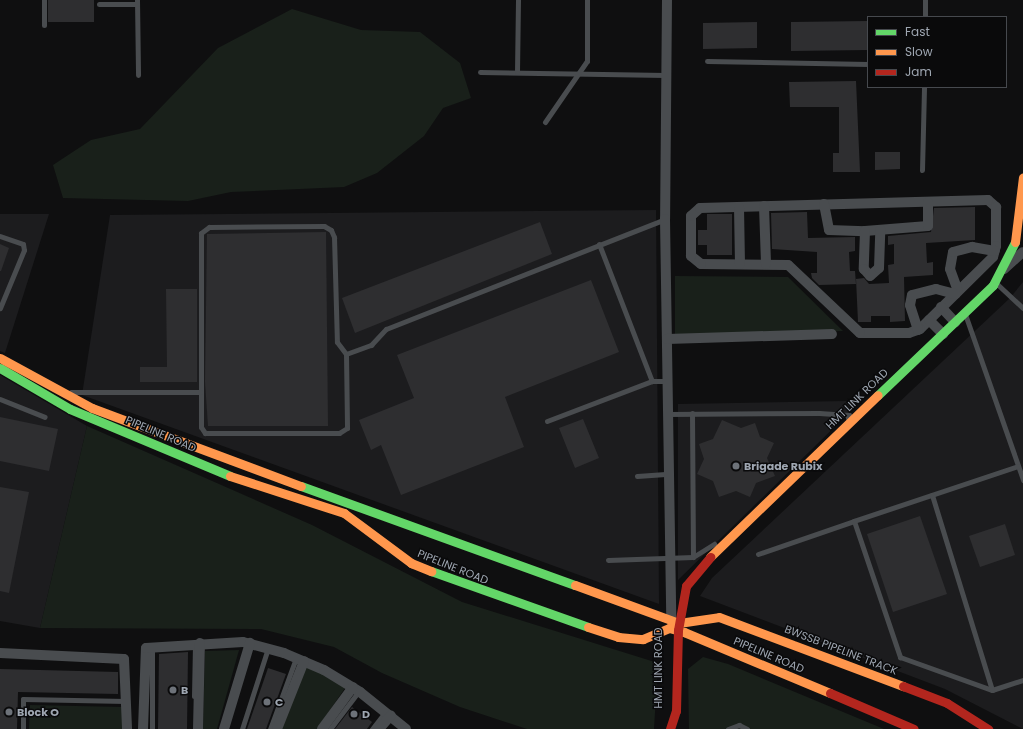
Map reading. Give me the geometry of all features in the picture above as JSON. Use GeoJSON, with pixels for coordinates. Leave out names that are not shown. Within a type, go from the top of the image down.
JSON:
{"type":"FeatureCollection","features":[{"type":"Feature","properties":{"kind":"main road","name":"HMT LINK ROAD"},"geometry":{"type":"LineString","coordinates":[[670,729],[674,625],[686,586],[721,545],[771,494],[943,334],[995,283],[1015,242],[1023,178]]}},
{"type":"Feature","properties":{"kind":"main road","name":"PIPELINE ROAD"},"geometry":{"type":"LineString","coordinates":[[0,358],[30,378],[70,409],[235,478],[344,513],[411,563],[504,600],[618,636],[643,639],[674,625]]}},
{"type":"Feature","properties":{"kind":"main road","name":"PIPELINE ROAD"},"geometry":{"type":"LineString","coordinates":[[0,368],[30,378],[142,428],[674,625],[914,729]]}},
{"type":"Feature","properties":{"kind":"main road","name":"BWSSB PIPELINE TRACK"},"geometry":{"type":"LineString","coordinates":[[674,625],[719,617],[948,703],[988,729]]}},
{"type":"Feature","properties":{"kind":"street"},"geometry":{"type":"LineString","coordinates":[[667,0],[665,219],[670,558],[674,625]]}},
{"type":"Feature","properties":{"kind":"street"},"geometry":{"type":"LineString","coordinates":[[992,201],[996,207],[995,251],[957,293],[929,320],[918,330],[909,333],[860,333],[793,268],[766,264],[701,264],[692,260],[691,216],[700,208],[928,202],[992,201]]}},
{"type":"Feature","properties":{"kind":"street"},"geometry":{"type":"LineString","coordinates":[[824,204],[829,230],[865,231],[928,226],[928,202]]}},
{"type":"Feature","properties":{"kind":"street"},"geometry":{"type":"LineString","coordinates":[[764,206],[766,264]]}},
{"type":"Feature","properties":{"kind":"street"},"geometry":{"type":"LineString","coordinates":[[739,207],[740,264]]}},
{"type":"Feature","properties":{"kind":"street"},"geometry":{"type":"LineString","coordinates":[[865,231],[864,269],[870,276],[877,274],[879,268],[880,230]]}},
{"type":"Feature","properties":{"kind":"street"},"geometry":{"type":"LineString","coordinates":[[957,293],[950,269],[953,252],[972,247],[995,251]]}},
{"type":"Feature","properties":{"kind":"street"},"geometry":{"type":"LineString","coordinates":[[1001,271],[1023,252]]}},
{"type":"Feature","properties":{"kind":"street"},"geometry":{"type":"LineString","coordinates":[[918,330],[910,305],[912,295],[936,289],[957,293]]}},
{"type":"Feature","properties":{"kind":"street"},"geometry":{"type":"LineString","coordinates":[[941,308],[955,322]]}},
{"type":"Feature","properties":{"kind":"street"},"geometry":{"type":"LineString","coordinates":[[929,320],[943,334]]}},
{"type":"Feature","properties":{"kind":"street"},"geometry":{"type":"LineString","coordinates":[[667,339],[832,334]]}},
{"type":"Feature","properties":{"kind":"street"},"geometry":{"type":"LineString","coordinates":[[224,729],[250,643]]}},
{"type":"Feature","properties":{"kind":"street"},"geometry":{"type":"LineString","coordinates":[[143,729],[144,651],[152,646],[250,643],[300,659],[356,689],[388,713],[406,729]]}},
{"type":"Feature","properties":{"kind":"street"},"geometry":{"type":"LineString","coordinates":[[197,644],[198,729]]}},
{"type":"Feature","properties":{"kind":"street"},"geometry":{"type":"LineString","coordinates":[[0,653],[124,659],[127,729]]}},
{"type":"Feature","properties":{"kind":"street"},"geometry":{"type":"LineString","coordinates":[[277,729],[300,659]]}},
{"type":"Feature","properties":{"kind":"street"},"geometry":{"type":"LineString","coordinates":[[322,729],[356,689]]}},
{"type":"Feature","properties":{"kind":"street"},"geometry":{"type":"LineString","coordinates":[[379,729],[388,713]]}},
{"type":"Feature","properties":{"kind":"lane"},"geometry":{"type":"LineString","coordinates":[[44,0],[44,25]]}},
{"type":"Feature","properties":{"kind":"lane"},"geometry":{"type":"LineString","coordinates":[[517,72],[518,0]]}},
{"type":"Feature","properties":{"kind":"lane"},"geometry":{"type":"LineString","coordinates":[[545,122],[587,61],[587,0]]}},
{"type":"Feature","properties":{"kind":"lane"},"geometry":{"type":"LineString","coordinates":[[925,0],[925,16]]}},
{"type":"Feature","properties":{"kind":"lane"},"geometry":{"type":"LineString","coordinates":[[99,4],[137,2],[138,74]]}},
{"type":"Feature","properties":{"kind":"lane"},"geometry":{"type":"LineString","coordinates":[[707,61],[867,64]]}},
{"type":"Feature","properties":{"kind":"lane"},"geometry":{"type":"LineString","coordinates":[[480,72],[666,75]]}},
{"type":"Feature","properties":{"kind":"lane"},"geometry":{"type":"LineString","coordinates":[[922,170],[924,88]]}},
{"type":"Feature","properties":{"kind":"lane"},"geometry":{"type":"LineString","coordinates":[[346,354],[371,344],[386,329],[665,219]]}},
{"type":"Feature","properties":{"kind":"lane"},"geometry":{"type":"LineString","coordinates":[[324,226],[332,230],[337,342],[346,354],[349,424],[339,433],[205,433],[201,427],[200,392],[201,236],[206,228],[324,226]]}},
{"type":"Feature","properties":{"kind":"lane"},"geometry":{"type":"LineString","coordinates":[[0,236],[23,244],[24,250],[0,308]]}},
{"type":"Feature","properties":{"kind":"lane"},"geometry":{"type":"LineString","coordinates":[[599,244],[652,381]]}},
{"type":"Feature","properties":{"kind":"lane"},"geometry":{"type":"LineString","coordinates":[[995,283],[1023,308]]}},
{"type":"Feature","properties":{"kind":"lane"},"geometry":{"type":"LineString","coordinates":[[964,313],[1023,480]]}},
{"type":"Feature","properties":{"kind":"lane"},"geometry":{"type":"LineString","coordinates":[[547,421],[652,381],[667,381]]}},
{"type":"Feature","properties":{"kind":"lane"},"geometry":{"type":"LineString","coordinates":[[64,393],[200,392]]}},
{"type":"Feature","properties":{"kind":"lane"},"geometry":{"type":"LineString","coordinates":[[0,399],[45,417]]}},
{"type":"Feature","properties":{"kind":"lane"},"geometry":{"type":"LineString","coordinates":[[692,413],[693,557]]}},
{"type":"Feature","properties":{"kind":"lane"},"geometry":{"type":"LineString","coordinates":[[668,414],[692,413],[850,416],[793,473]]}},
{"type":"Feature","properties":{"kind":"lane"},"geometry":{"type":"LineString","coordinates":[[758,554],[1018,466]]}},
{"type":"Feature","properties":{"kind":"lane"},"geometry":{"type":"LineString","coordinates":[[637,476],[669,474]]}},
{"type":"Feature","properties":{"kind":"lane"},"geometry":{"type":"LineString","coordinates":[[608,560],[693,557],[719,540],[771,494]]}},
{"type":"Feature","properties":{"kind":"lane"},"geometry":{"type":"LineString","coordinates":[[932,495],[992,690]]}},
{"type":"Feature","properties":{"kind":"lane"},"geometry":{"type":"LineString","coordinates":[[854,521],[900,657],[992,690],[1023,680]]}},
{"type":"Feature","properties":{"kind":"lane"},"geometry":{"type":"LineString","coordinates":[[193,729],[197,644]]}},
{"type":"Feature","properties":{"kind":"lane"},"geometry":{"type":"LineString","coordinates":[[152,646],[152,729]]}},
{"type":"Feature","properties":{"kind":"lane"},"geometry":{"type":"LineString","coordinates":[[242,729],[268,648]]}},
{"type":"Feature","properties":{"kind":"lane"},"geometry":{"type":"LineString","coordinates":[[270,729],[300,659]]}},
{"type":"Feature","properties":{"kind":"lane"},"geometry":{"type":"LineString","coordinates":[[330,729],[356,689]]}},
{"type":"Feature","properties":{"kind":"lane"},"geometry":{"type":"LineString","coordinates":[[23,729],[23,698],[126,701]]}},
{"type":"Feature","properties":{"kind":"lane"},"geometry":{"type":"LineString","coordinates":[[372,729],[388,713]]}},
{"type":"Feature","properties":{"kind":"lane"},"geometry":{"type":"LineString","coordinates":[[728,729],[739,725],[747,729]]}},
{"type":"Feature","properties":{"kind":"shaded area"},"geometry":{"type":"Polygon","coordinates":[[[292,9],[361,30],[420,32],[460,63],[471,98],[443,108],[424,136],[377,173],[344,187],[231,192],[188,201],[63,198],[53,165],[91,140],[140,129],[218,48],[292,9]]]}},
{"type":"Feature","properties":{"kind":"shaded area"},"geometry":{"type":"Polygon","coordinates":[[[656,210],[659,604],[82,395],[110,215],[656,210]]]}},
{"type":"Feature","properties":{"kind":"shaded area"},"geometry":{"type":"Polygon","coordinates":[[[0,214],[49,214],[5,353],[0,351],[0,214]]]}},
{"type":"Feature","properties":{"kind":"shaded area"},"geometry":{"type":"Polygon","coordinates":[[[675,276],[788,277],[843,331],[675,335],[675,276]]]}},
{"type":"Feature","properties":{"kind":"shaded area"},"geometry":{"type":"Polygon","coordinates":[[[1023,282],[1023,729],[945,689],[700,596],[712,578],[1010,298],[1023,282]]]}},
{"type":"Feature","properties":{"kind":"shaded area"},"geometry":{"type":"Polygon","coordinates":[[[0,375],[87,426],[40,628],[0,621],[0,375]]]}},
{"type":"Feature","properties":{"kind":"shaded area"},"geometry":{"type":"Polygon","coordinates":[[[846,401],[856,406],[678,580],[678,404],[846,401]]]}},
{"type":"Feature","properties":{"kind":"shaded area"},"geometry":{"type":"Polygon","coordinates":[[[87,426],[312,525],[462,602],[658,663],[654,729],[527,729],[460,707],[382,673],[334,647],[261,629],[40,628],[87,426]]]}},
{"type":"Feature","properties":{"kind":"shaded area"},"geometry":{"type":"Polygon","coordinates":[[[239,650],[217,729],[203,729],[205,651],[239,650]]]}},
{"type":"Feature","properties":{"kind":"shaded area"},"geometry":{"type":"Polygon","coordinates":[[[703,657],[728,664],[884,729],[689,729],[688,669],[703,657]]]}},
{"type":"Feature","properties":{"kind":"shaded area"},"geometry":{"type":"Polygon","coordinates":[[[306,665],[347,685],[317,729],[281,729],[306,665]]]}},
{"type":"Feature","properties":{"kind":"shaded area"},"geometry":{"type":"Polygon","coordinates":[[[30,705],[123,707],[122,729],[29,729],[30,705]]]}},
{"type":"Feature","properties":{"kind":"building"},"geometry":{"type":"Polygon","coordinates":[[[48,0],[94,0],[94,22],[48,22],[48,0]]]}},
{"type":"Feature","properties":{"kind":"building"},"geometry":{"type":"Polygon","coordinates":[[[867,21],[867,50],[791,51],[791,22],[867,21]]]}},
{"type":"Feature","properties":{"kind":"building"},"geometry":{"type":"Polygon","coordinates":[[[757,22],[757,48],[703,49],[703,23],[757,22]]]}},
{"type":"Feature","properties":{"kind":"building"},"geometry":{"type":"Polygon","coordinates":[[[856,81],[860,172],[833,172],[833,153],[839,153],[839,107],[790,107],[789,82],[856,81]]]}},
{"type":"Feature","properties":{"kind":"building"},"geometry":{"type":"Polygon","coordinates":[[[875,152],[900,152],[900,169],[875,170],[875,152]]]}},
{"type":"Feature","properties":{"kind":"building"},"geometry":{"type":"Polygon","coordinates":[[[975,207],[975,240],[926,243],[927,263],[933,262],[933,275],[904,277],[905,321],[890,322],[890,316],[871,316],[871,322],[858,322],[856,279],[864,278],[869,284],[889,283],[888,265],[894,264],[894,244],[888,245],[888,236],[931,232],[934,208],[975,207]]]}},
{"type":"Feature","properties":{"kind":"building"},"geometry":{"type":"Polygon","coordinates":[[[807,212],[808,238],[855,237],[855,251],[849,252],[850,271],[855,271],[856,284],[819,285],[812,278],[811,273],[817,273],[817,252],[772,249],[771,213],[807,212]]]}},
{"type":"Feature","properties":{"kind":"building"},"geometry":{"type":"Polygon","coordinates":[[[707,214],[732,214],[732,255],[707,255],[707,245],[698,245],[698,230],[707,230],[707,214]]]}},
{"type":"Feature","properties":{"kind":"building"},"geometry":{"type":"Polygon","coordinates":[[[540,222],[552,254],[355,333],[342,298],[540,222]]]}},
{"type":"Feature","properties":{"kind":"building"},"geometry":{"type":"Polygon","coordinates":[[[326,232],[328,426],[208,426],[205,382],[207,234],[326,232]]]}},
{"type":"Feature","properties":{"kind":"building"},"geometry":{"type":"Polygon","coordinates":[[[0,244],[9,248],[1,271],[0,271],[0,244]]]}},
{"type":"Feature","properties":{"kind":"building"},"geometry":{"type":"Polygon","coordinates":[[[591,280],[619,352],[505,397],[524,447],[401,495],[381,445],[371,450],[359,420],[414,398],[397,355],[591,280]]]}},
{"type":"Feature","properties":{"kind":"building"},"geometry":{"type":"Polygon","coordinates":[[[166,289],[197,289],[197,382],[140,382],[140,367],[167,367],[166,289]]]}},
{"type":"Feature","properties":{"kind":"building"},"geometry":{"type":"Polygon","coordinates":[[[0,417],[58,429],[49,471],[0,461],[0,417]]]}},
{"type":"Feature","properties":{"kind":"building"},"geometry":{"type":"Polygon","coordinates":[[[583,419],[599,458],[575,468],[559,428],[583,419]]]}},
{"type":"Feature","properties":{"kind":"building","name":"Brigade Rubix"},"geometry":{"type":"Polygon","coordinates":[[[722,420],[741,428],[755,423],[760,437],[774,443],[767,458],[775,476],[756,483],[750,497],[736,491],[719,497],[713,481],[697,474],[704,459],[699,444],[713,439],[722,420]]]}},
{"type":"Feature","properties":{"kind":"building"},"geometry":{"type":"Polygon","coordinates":[[[0,487],[29,492],[9,593],[0,591],[0,487]]]}},
{"type":"Feature","properties":{"kind":"building"},"geometry":{"type":"Polygon","coordinates":[[[920,516],[947,594],[893,612],[867,534],[920,516]]]}},
{"type":"Feature","properties":{"kind":"building"},"geometry":{"type":"Polygon","coordinates":[[[1005,524],[1015,555],[980,567],[969,536],[1005,524]]]}},
{"type":"Feature","properties":{"kind":"building","name":"B"},"geometry":{"type":"Polygon","coordinates":[[[188,652],[187,729],[158,729],[159,654],[188,652]]]}},
{"type":"Feature","properties":{"kind":"building","name":"C"},"geometry":{"type":"Polygon","coordinates":[[[268,668],[286,674],[266,729],[247,729],[268,668]]]}},
{"type":"Feature","properties":{"kind":"building","name":"Block O"},"geometry":{"type":"Polygon","coordinates":[[[0,669],[118,672],[118,694],[18,692],[17,729],[0,729],[0,669]]]}},
{"type":"Feature","properties":{"kind":"building","name":"D"},"geometry":{"type":"Polygon","coordinates":[[[352,707],[372,722],[367,729],[335,729],[352,707]]]}},
{"type":"Feature","properties":{"kind":"traffic: fast"},"geometry":{"type":"LineString","coordinates":[[878,395],[993,285],[1015,242]]}},
{"type":"Feature","properties":{"kind":"traffic: fast"},"geometry":{"type":"LineString","coordinates":[[0,368],[70,409],[230,476]]}},
{"type":"Feature","properties":{"kind":"traffic: fast"},"geometry":{"type":"LineString","coordinates":[[301,486],[575,585]]}},
{"type":"Feature","properties":{"kind":"traffic: fast"},"geometry":{"type":"LineString","coordinates":[[431,571],[588,627]]}},
{"type":"Feature","properties":{"kind":"traffic: slow"},"geometry":{"type":"LineString","coordinates":[[1015,242],[1023,177]]}},
{"type":"Feature","properties":{"kind":"traffic: slow"},"geometry":{"type":"LineString","coordinates":[[0,358],[92,408],[301,486]]}},
{"type":"Feature","properties":{"kind":"traffic: slow"},"geometry":{"type":"LineString","coordinates":[[710,557],[878,395]]}},
{"type":"Feature","properties":{"kind":"traffic: slow"},"geometry":{"type":"LineString","coordinates":[[230,476],[344,513],[411,563],[431,571]]}},
{"type":"Feature","properties":{"kind":"traffic: slow"},"geometry":{"type":"LineString","coordinates":[[575,585],[679,623],[719,617],[903,686]]}},
{"type":"Feature","properties":{"kind":"traffic: slow"},"geometry":{"type":"LineString","coordinates":[[588,627],[618,637],[643,639],[669,628],[684,632],[830,693]]}},
{"type":"Feature","properties":{"kind":"traffic: jam"},"geometry":{"type":"LineString","coordinates":[[670,729],[676,711],[678,630],[686,586],[710,557]]}},
{"type":"Feature","properties":{"kind":"traffic: jam"},"geometry":{"type":"LineString","coordinates":[[903,686],[947,703],[988,729]]}},
{"type":"Feature","properties":{"kind":"traffic: jam"},"geometry":{"type":"LineString","coordinates":[[830,693],[914,729]]}},
{"type":"Feature","properties":{"kind":"place","name":"Brigade Rubix"},"geometry":{"type":"Point","coordinates":[736,466]}},
{"type":"Feature","properties":{"kind":"place","name":"B"},"geometry":{"type":"Point","coordinates":[173,690]}},
{"type":"Feature","properties":{"kind":"place","name":"C"},"geometry":{"type":"Point","coordinates":[267,702]}},
{"type":"Feature","properties":{"kind":"place","name":"Block O"},"geometry":{"type":"Point","coordinates":[9,712]}},
{"type":"Feature","properties":{"kind":"place","name":"D"},"geometry":{"type":"Point","coordinates":[354,714]}}]}
